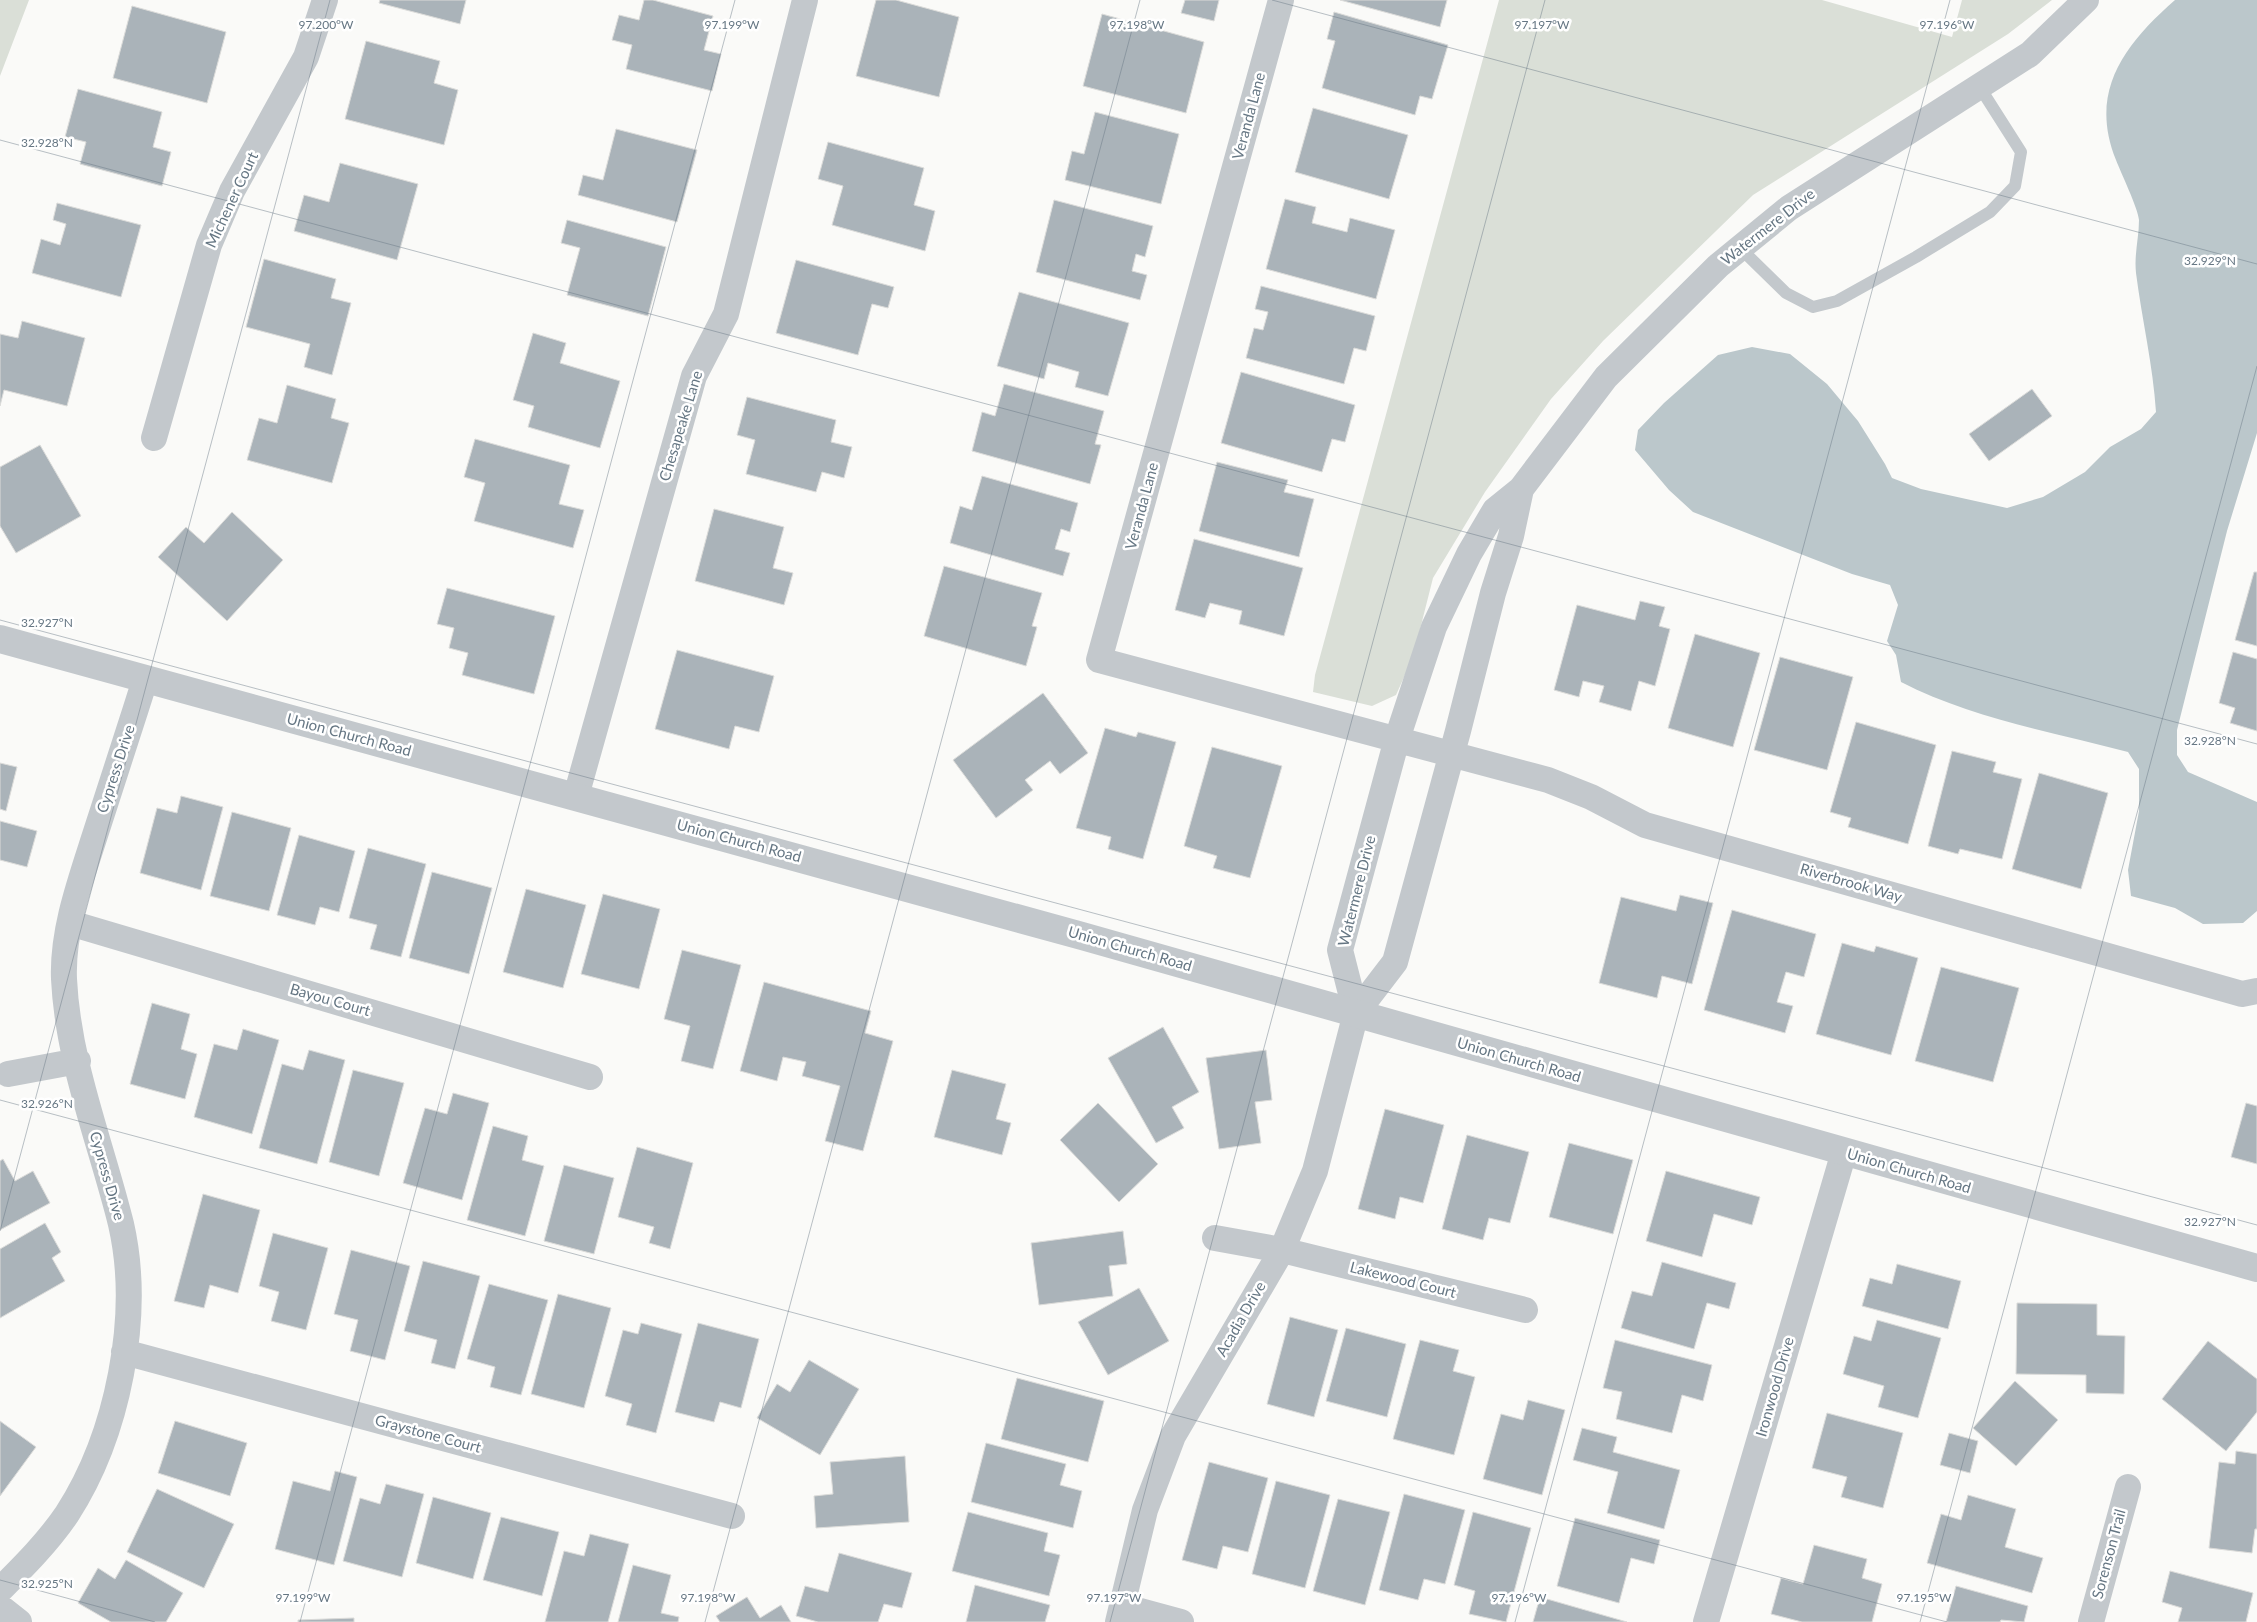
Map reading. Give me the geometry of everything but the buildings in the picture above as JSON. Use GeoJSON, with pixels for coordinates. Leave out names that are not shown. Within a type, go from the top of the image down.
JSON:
{"type":"FeatureCollection","features":[{"type":"Feature","properties":{"kind":"street","name":"Michener Court"},"geometry":{"type":"LineString","coordinates":[[154,438],[209,245],[232,191],[306,57],[325,0]]}},
{"type":"Feature","properties":{"kind":"street","name":"Chesapeake Lane"},"geometry":{"type":"LineString","coordinates":[[576,796],[694,376],[726,314],[805,0]]}},
{"type":"Feature","properties":{"kind":"street","name":"Veranda Lane"},"geometry":{"type":"LineString","coordinates":[[1281,0],[1099,660],[1452,754]]}},
{"type":"Feature","properties":{"kind":"street","name":"Watermere Drive"},"geometry":{"type":"LineString","coordinates":[[1356,1013],[1340,950],[1397,739],[1434,627],[1468,554],[1496,510],[1521,489],[1606,377],[1718,266],[1789,208],[2030,54],[2086,0]]}},
{"type":"Feature","properties":{"kind":"street","name":"Watermere Drive"},"geometry":{"type":"LineString","coordinates":[[1356,1013],[1395,962],[1452,754],[1493,593],[1511,536],[1521,489]]}},
{"type":"Feature","properties":{"kind":"street","name":"Union Church Road"},"geometry":{"type":"LineString","coordinates":[[0,639],[576,796],[1356,1013],[2257,1268]]}},
{"type":"Feature","properties":{"kind":"street","name":"Cypress Drive"},"geometry":{"type":"LineString","coordinates":[[0,1590],[45,1544],[67,1514],[90,1472],[107,1430],[119,1386],[128,1306],[121,1228],[88,1111],[68,1020],[64,978],[65,949],[70,923],[89,855],[145,680]]}},
{"type":"Feature","properties":{"kind":"street","name":"Riverbrook Way"},"geometry":{"type":"LineString","coordinates":[[1452,754],[1548,780],[1591,797],[1646,825],[2242,994],[2257,991]]}},
{"type":"Feature","properties":{"kind":"street","name":"Bayou Court"},"geometry":{"type":"LineString","coordinates":[[70,923],[590,1077]]}},
{"type":"Feature","properties":{"kind":"street","name":"Acadia Drive"},"geometry":{"type":"LineString","coordinates":[[1120,1614],[1146,1510],[1173,1436],[1282,1250],[1315,1171],[1356,1013]]}},
{"type":"Feature","properties":{"kind":"street"},"geometry":{"type":"LineString","coordinates":[[8,1074],[78,1062]]}},
{"type":"Feature","properties":{"kind":"street","name":"Ironwood Drive"},"geometry":{"type":"LineString","coordinates":[[1706,1622],[1844,1152]]}},
{"type":"Feature","properties":{"kind":"street","name":"Lakewood Court"},"geometry":{"type":"LineString","coordinates":[[1215,1238],[1282,1250],[1525,1310]]}},
{"type":"Feature","properties":{"kind":"street","name":"Graystone Court"},"geometry":{"type":"LineString","coordinates":[[124,1352],[732,1516]]}},
{"type":"Feature","properties":{"kind":"street","name":"Sorenson Trail"},"geometry":{"type":"LineString","coordinates":[[2091,1622],[2128,1487]]}},
{"type":"Feature","properties":{"kind":"street"},"geometry":{"type":"LineString","coordinates":[[0,1608],[19,1622]]}},
{"type":"Feature","properties":{"kind":"street"},"geometry":{"type":"LineString","coordinates":[[1120,1614],[1181,1622]]}},
{"type":"Feature","properties":{"kind":"lane"},"geometry":{"type":"LineString","coordinates":[[1740,248],[1786,292],[1813,307],[1837,301],[1916,257],[1990,212],[2016,186],[2021,152],[1979,86]]}},
{"type":"Feature","properties":{"kind":"shaded area"},"geometry":{"type":"Polygon","coordinates":[[[0,0],[29,0],[0,76],[0,0]]]}},
{"type":"Feature","properties":{"kind":"shaded area"},"geometry":{"type":"Polygon","coordinates":[[[1499,0],[1822,0],[1952,37],[1962,0],[2052,0],[2008,34],[1753,195],[1603,341],[1551,399],[1485,492],[1433,578],[1413,657],[1396,695],[1372,706],[1313,692],[1315,675],[1499,0]]]}},
{"type":"Feature","properties":{"kind":"shaded area"},"geometry":{"type":"Polygon","coordinates":[[[2175,0],[2257,0],[2257,433],[2227,531],[2177,730],[2177,755],[2188,772],[2257,802],[2257,911],[2243,923],[2203,924],[2175,908],[2131,896],[2128,870],[2139,811],[2139,769],[2128,752],[1984,715],[1928,695],[1901,682],[1896,655],[1887,641],[1898,605],[1890,585],[1852,574],[1693,512],[1669,490],[1635,450],[1638,430],[1664,403],[1718,355],[1752,347],[1790,354],[1827,384],[1858,421],[1892,478],[1921,489],[2007,508],[2043,497],[2085,472],[2110,447],[2141,429],[2156,412],[2136,273],[2139,220],[2133,199],[2116,160],[2108,135],[2106,112],[2109,91],[2116,71],[2127,52],[2141,34],[2175,0]]]}}]}
